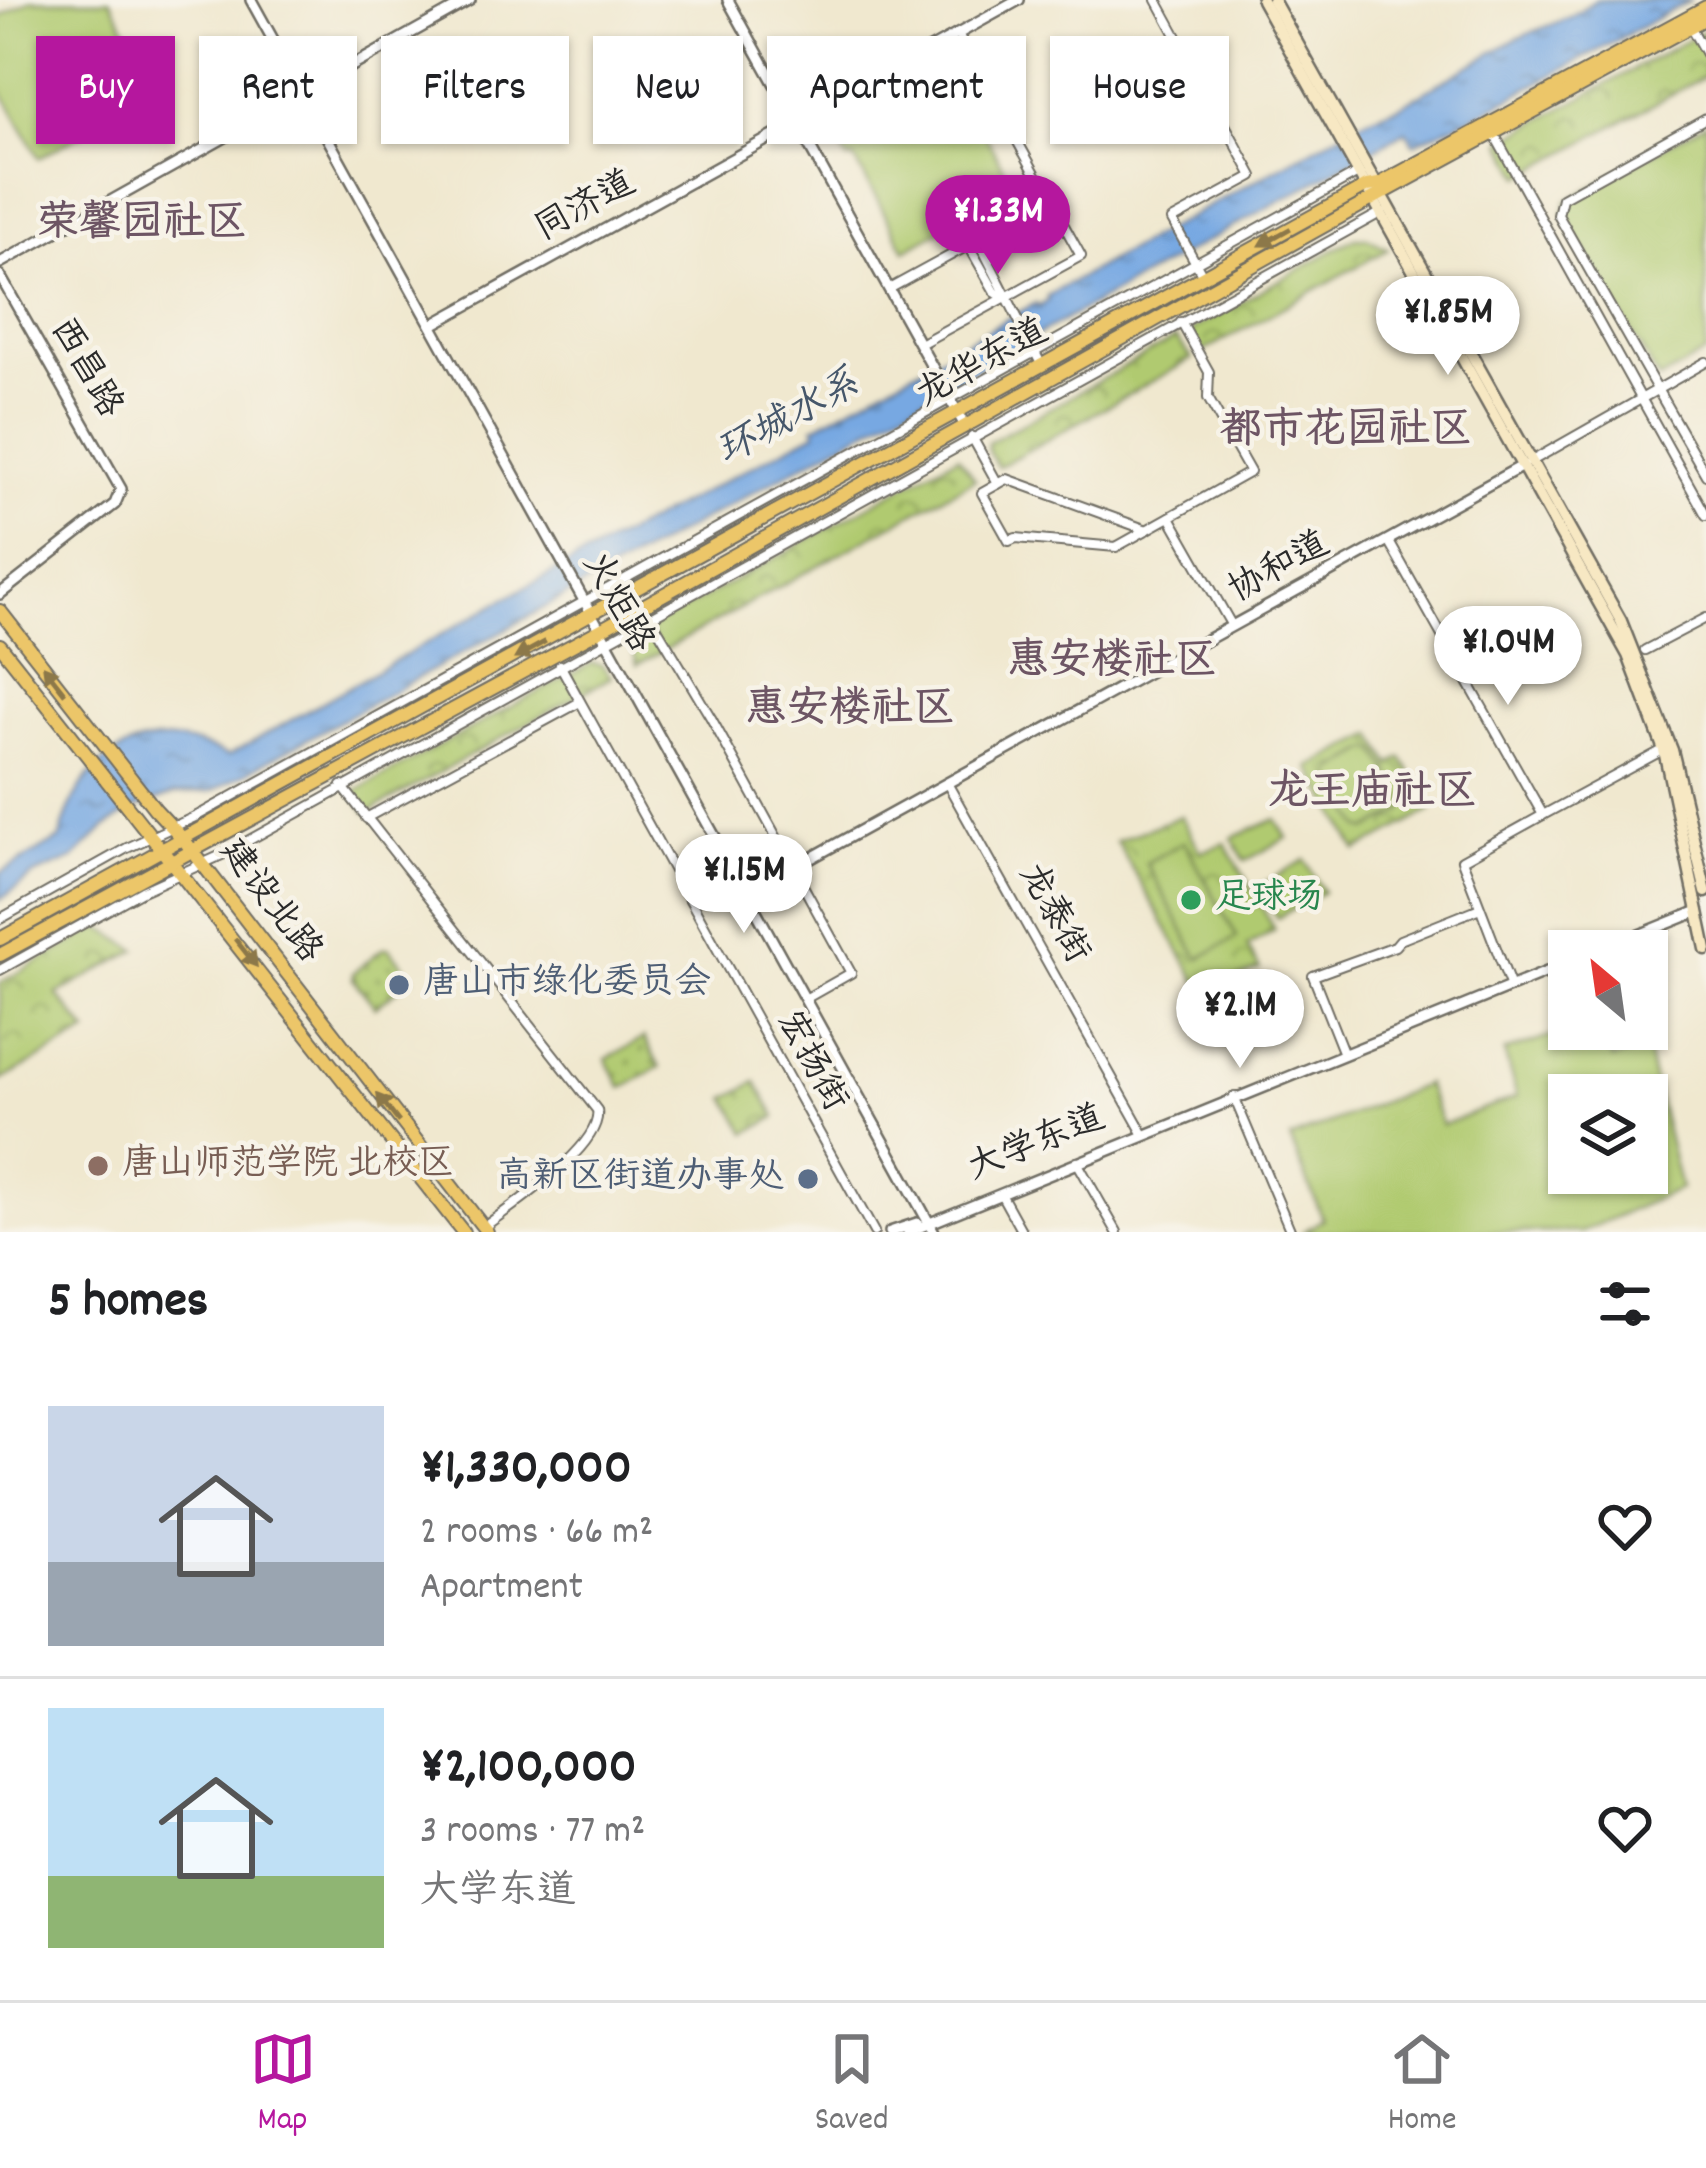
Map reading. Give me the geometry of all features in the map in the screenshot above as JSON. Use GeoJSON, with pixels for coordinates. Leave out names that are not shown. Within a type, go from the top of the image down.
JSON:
{"type":"FeatureCollection","features":[{"type":"Feature","properties":{"kind":"main road"},"geometry":{"type":"LineString","coordinates":[[1262,0],[1341,128]]}},
{"type":"Feature","properties":{"kind":"main road"},"geometry":{"type":"LineString","coordinates":[[1273,0],[1359,164],[1528,463]]}},
{"type":"Feature","properties":{"kind":"main road","name":"龙华东道"},"geometry":{"type":"LineString","coordinates":[[0,955],[197,858],[603,635],[1706,7]]}},
{"type":"Feature","properties":{"kind":"main road","name":"龙华东道"},"geometry":{"type":"LineString","coordinates":[[0,939],[592,615],[965,425],[1042,366],[1204,278],[1377,195],[1706,18]]}},
{"type":"Feature","properties":{"kind":"main road"},"geometry":{"type":"LineString","coordinates":[[1377,195],[1621,621],[1668,750],[1706,892]]}},
{"type":"Feature","properties":{"kind":"main road","name":"建设北路"},"geometry":{"type":"LineString","coordinates":[[0,611],[184,840],[485,1230]]}},
{"type":"Feature","properties":{"kind":"main road","name":"建设北路"},"geometry":{"type":"LineString","coordinates":[[0,645],[463,1232]]}},
{"type":"Feature","properties":{"kind":"main road"},"geometry":{"type":"LineString","coordinates":[[1668,750],[1704,909],[1706,949]]}},
{"type":"Feature","properties":{"kind":"street","name":"火炬路"},"geometry":{"type":"LineString","coordinates":[[251,0],[271,36]]}},
{"type":"Feature","properties":{"kind":"street"},"geometry":{"type":"LineString","coordinates":[[357,64],[470,0]]}},
{"type":"Feature","properties":{"kind":"street"},"geometry":{"type":"LineString","coordinates":[[728,0],[767,71]]}},
{"type":"Feature","properties":{"kind":"street","name":"同济道"},"geometry":{"type":"LineString","coordinates":[[954,36],[1019,0]]}},
{"type":"Feature","properties":{"kind":"street"},"geometry":{"type":"LineString","coordinates":[[1157,0],[1253,176],[1172,220],[1204,278]]}},
{"type":"Feature","properties":{"kind":"street"},"geometry":{"type":"LineString","coordinates":[[1690,26],[1706,54]]}},
{"type":"Feature","properties":{"kind":"street"},"geometry":{"type":"LineString","coordinates":[[920,344],[1007,302],[1081,256],[958,34]]}},
{"type":"Feature","properties":{"kind":"street"},"geometry":{"type":"LineString","coordinates":[[1706,118],[1562,198],[1558,215],[1706,475]]}},
{"type":"Feature","properties":{"kind":"street"},"geometry":{"type":"LineString","coordinates":[[1493,133],[1706,515]]}},
{"type":"Feature","properties":{"kind":"street","name":"同济道"},"geometry":{"type":"LineString","coordinates":[[431,325],[767,139]]}},
{"type":"Feature","properties":{"kind":"street"},"geometry":{"type":"LineString","coordinates":[[0,263],[213,144]]}},
{"type":"Feature","properties":{"kind":"street","name":"火炬路"},"geometry":{"type":"LineString","coordinates":[[331,144],[934,1232]]}},
{"type":"Feature","properties":{"kind":"street"},"geometry":{"type":"LineString","coordinates":[[808,144],[998,484]]}},
{"type":"Feature","properties":{"kind":"street"},"geometry":{"type":"LineString","coordinates":[[0,920],[1359,164]]}},
{"type":"Feature","properties":{"kind":"street"},"geometry":{"type":"LineString","coordinates":[[197,858],[224,854],[560,665],[603,635],[650,616],[965,425],[1181,322],[1377,195]]}},
{"type":"Feature","properties":{"kind":"street"},"geometry":{"type":"LineString","coordinates":[[889,289],[1050,201]]}},
{"type":"Feature","properties":{"kind":"street"},"geometry":{"type":"LineString","coordinates":[[974,243],[1005,287],[1007,302],[1042,366]]}},
{"type":"Feature","properties":{"kind":"street","name":"西昌路"},"geometry":{"type":"LineString","coordinates":[[0,276],[121,489],[115,504],[0,594]]}},
{"type":"Feature","properties":{"kind":"street"},"geometry":{"type":"LineString","coordinates":[[1147,530],[1007,479],[982,493],[1009,541],[1116,547],[1147,530],[1250,472],[1208,398],[1209,372],[1181,322]]}},
{"type":"Feature","properties":{"kind":"street"},"geometry":{"type":"LineString","coordinates":[[1528,463],[1706,362]]}},
{"type":"Feature","properties":{"kind":"street","name":"协和道"},"geometry":{"type":"LineString","coordinates":[[746,894],[1528,463]]}},
{"type":"Feature","properties":{"kind":"street"},"geometry":{"type":"LineString","coordinates":[[1170,517],[1232,626]]}},
{"type":"Feature","properties":{"kind":"street"},"geometry":{"type":"LineString","coordinates":[[1388,540],[1543,815]]}},
{"type":"Feature","properties":{"kind":"street"},"geometry":{"type":"LineString","coordinates":[[650,616],[851,973],[805,998]]}},
{"type":"Feature","properties":{"kind":"street"},"geometry":{"type":"LineString","coordinates":[[1645,650],[1706,618]]}},
{"type":"Feature","properties":{"kind":"street","name":"宏扬街"},"geometry":{"type":"LineString","coordinates":[[560,665],[874,1232]]}},
{"type":"Feature","properties":{"kind":"street"},"geometry":{"type":"LineString","coordinates":[[366,818],[580,702]]}},
{"type":"Feature","properties":{"kind":"street"},"geometry":{"type":"LineString","coordinates":[[1511,987],[1462,860],[1668,750]]}},
{"type":"Feature","properties":{"kind":"street","name":"龙泰街"},"geometry":{"type":"LineString","coordinates":[[947,783],[1144,1135]]}},
{"type":"Feature","properties":{"kind":"street"},"geometry":{"type":"LineString","coordinates":[[342,786],[599,1118],[580,1150],[485,1230]]}},
{"type":"Feature","properties":{"kind":"street"},"geometry":{"type":"LineString","coordinates":[[0,970],[178,866]]}},
{"type":"Feature","properties":{"kind":"street"},"geometry":{"type":"LineString","coordinates":[[1344,1054],[1313,976],[1480,908]]}},
{"type":"Feature","properties":{"kind":"street"},"geometry":{"type":"LineString","coordinates":[[1652,930],[1704,909]]}},
{"type":"Feature","properties":{"kind":"street","name":"大学东道"},"geometry":{"type":"LineString","coordinates":[[890,1232],[1000,1193],[1548,972]]}},
{"type":"Feature","properties":{"kind":"street"},"geometry":{"type":"LineString","coordinates":[[1234,1097],[1292,1232]]}},
{"type":"Feature","properties":{"kind":"street"},"geometry":{"type":"LineString","coordinates":[[1077,1162],[1117,1232]]}},
{"type":"Feature","properties":{"kind":"street"},"geometry":{"type":"LineString","coordinates":[[1000,1193],[1022,1232]]}},
{"type":"Feature","properties":{"kind":"street","name":"大学东道"},"geometry":{"type":"LineString","coordinates":[[908,1232],[928,1221]]}},
{"type":"Feature","properties":{"kind":"green space"},"geometry":{"type":"Polygon","coordinates":[[[31,0],[110,0],[130,36],[36,36],[36,144],[64,144],[39,158],[0,88],[0,17],[31,0]]]}},
{"type":"Feature","properties":{"kind":"green space"},"geometry":{"type":"Polygon","coordinates":[[[1706,30],[1706,75],[1522,176],[1502,141],[1706,30]]]}},
{"type":"Feature","properties":{"kind":"green space"},"geometry":{"type":"Polygon","coordinates":[[[1706,123],[1706,353],[1659,380],[1563,214],[1567,201],[1706,123]]]}},
{"type":"Feature","properties":{"kind":"green space"},"geometry":{"type":"Polygon","coordinates":[[[839,144],[990,144],[1015,189],[905,250],[854,158],[848,160],[839,144]]]}},
{"type":"Feature","properties":{"kind":"green space"},"geometry":{"type":"Polygon","coordinates":[[[1355,238],[1367,238],[1388,249],[1199,354],[1190,337],[1193,329],[1355,238]]]}},
{"type":"Feature","properties":{"kind":"green space"},"geometry":{"type":"Polygon","coordinates":[[[1176,338],[1192,359],[998,467],[988,443],[1176,338]]]}},
{"type":"Feature","properties":{"kind":"green space"},"geometry":{"type":"Polygon","coordinates":[[[958,456],[975,479],[637,665],[632,646],[644,631],[958,456]]]}},
{"type":"Feature","properties":{"kind":"green space"},"geometry":{"type":"Polygon","coordinates":[[[592,663],[602,665],[611,677],[367,813],[352,793],[592,663]]]}},
{"type":"Feature","properties":{"kind":"green space"},"geometry":{"type":"Polygon","coordinates":[[[1374,734],[1390,764],[1402,758],[1432,810],[1357,851],[1310,767],[1374,734]]]}},
{"type":"Feature","properties":{"kind":"green space"},"geometry":{"type":"Polygon","coordinates":[[[1368,750],[1377,750],[1406,803],[1403,811],[1367,830],[1360,827],[1332,778],[1334,770],[1368,750]]]}},
{"type":"Feature","properties":{"kind":"green space"},"geometry":{"type":"Polygon","coordinates":[[[1181,816],[1201,852],[1225,843],[1275,930],[1247,946],[1260,969],[1203,991],[1116,841],[1181,816]]]}},
{"type":"Feature","properties":{"kind":"green space"},"geometry":{"type":"Polygon","coordinates":[[[1276,819],[1287,838],[1245,861],[1232,838],[1276,819]]]}},
{"type":"Feature","properties":{"kind":"green space","name":"足球场"},"geometry":{"type":"Polygon","coordinates":[[[1184,842],[1237,937],[1199,959],[1146,863],[1184,842]]]}},
{"type":"Feature","properties":{"kind":"green space"},"geometry":{"type":"Polygon","coordinates":[[[1305,860],[1323,892],[1277,918],[1259,886],[1305,860]]]}},
{"type":"Feature","properties":{"kind":"green space"},"geometry":{"type":"Polygon","coordinates":[[[100,927],[137,950],[57,994],[88,1032],[0,1081],[0,983],[100,927]]]}},
{"type":"Feature","properties":{"kind":"green space"},"geometry":{"type":"Polygon","coordinates":[[[389,948],[413,978],[375,1007],[353,973],[389,948]]]}},
{"type":"Feature","properties":{"kind":"green space"},"geometry":{"type":"Polygon","coordinates":[[[644,1038],[660,1067],[622,1088],[606,1059],[644,1038]]]}},
{"type":"Feature","properties":{"kind":"green space"},"geometry":{"type":"Polygon","coordinates":[[[1548,1038],[1548,1050],[1609,1050],[1612,1059],[1646,1050],[1652,1074],[1548,1074],[1548,1194],[1668,1194],[1668,1139],[1680,1189],[1581,1232],[1303,1232],[1323,1219],[1290,1139],[1426,1084],[1442,1125],[1517,1097],[1504,1052],[1548,1038]]]}},
{"type":"Feature","properties":{"kind":"green space"},"geometry":{"type":"Polygon","coordinates":[[[756,1082],[776,1117],[747,1133],[727,1098],[756,1082]]]}},
{"type":"Feature","properties":{"kind":"water"},"geometry":{"type":"Polygon","coordinates":[[[1596,0],[1691,0],[1489,109],[1414,143],[1406,131],[213,791],[174,794],[131,810],[73,859],[34,875],[0,900],[0,873],[60,839],[83,784],[121,750],[171,740],[199,744],[228,756],[502,600],[816,432],[814,427],[1036,303],[1038,307],[1048,301],[1047,296],[1368,118],[1398,107],[1518,38],[1570,17],[1596,0]]]}},
{"type":"Feature","properties":{"kind":"place","name":"足球场"},"geometry":{"type":"Point","coordinates":[1191,900]}},
{"type":"Feature","properties":{"kind":"place","name":"唐山市绿化委员会"},"geometry":{"type":"Point","coordinates":[399,985]}},
{"type":"Feature","properties":{"kind":"place","name":"唐山师范学院 北校区"},"geometry":{"type":"Point","coordinates":[98,1166]}},
{"type":"Feature","properties":{"kind":"place","name":"高新区街道办事处"},"geometry":{"type":"Point","coordinates":[808,1179]}},
{"type":"Feature","properties":{"kind":"district","name":"荣馨园社区"},"geometry":{"type":"Point","coordinates":[142,226]}},
{"type":"Feature","properties":{"kind":"district","name":"都市花园社区"},"geometry":{"type":"Point","coordinates":[1346,433]}},
{"type":"Feature","properties":{"kind":"district","name":"惠安楼社区"},"geometry":{"type":"Point","coordinates":[1112,664]}},
{"type":"Feature","properties":{"kind":"district","name":"惠安楼社区"},"geometry":{"type":"Point","coordinates":[850,712]}},
{"type":"Feature","properties":{"kind":"district","name":"龙王庙社区"},"geometry":{"type":"Point","coordinates":[1372,795]}},
{"type":"Feature","properties":{"kind":"water label","name":"环城水系"},"geometry":{"type":"Point","coordinates":[790,420]}}]}
